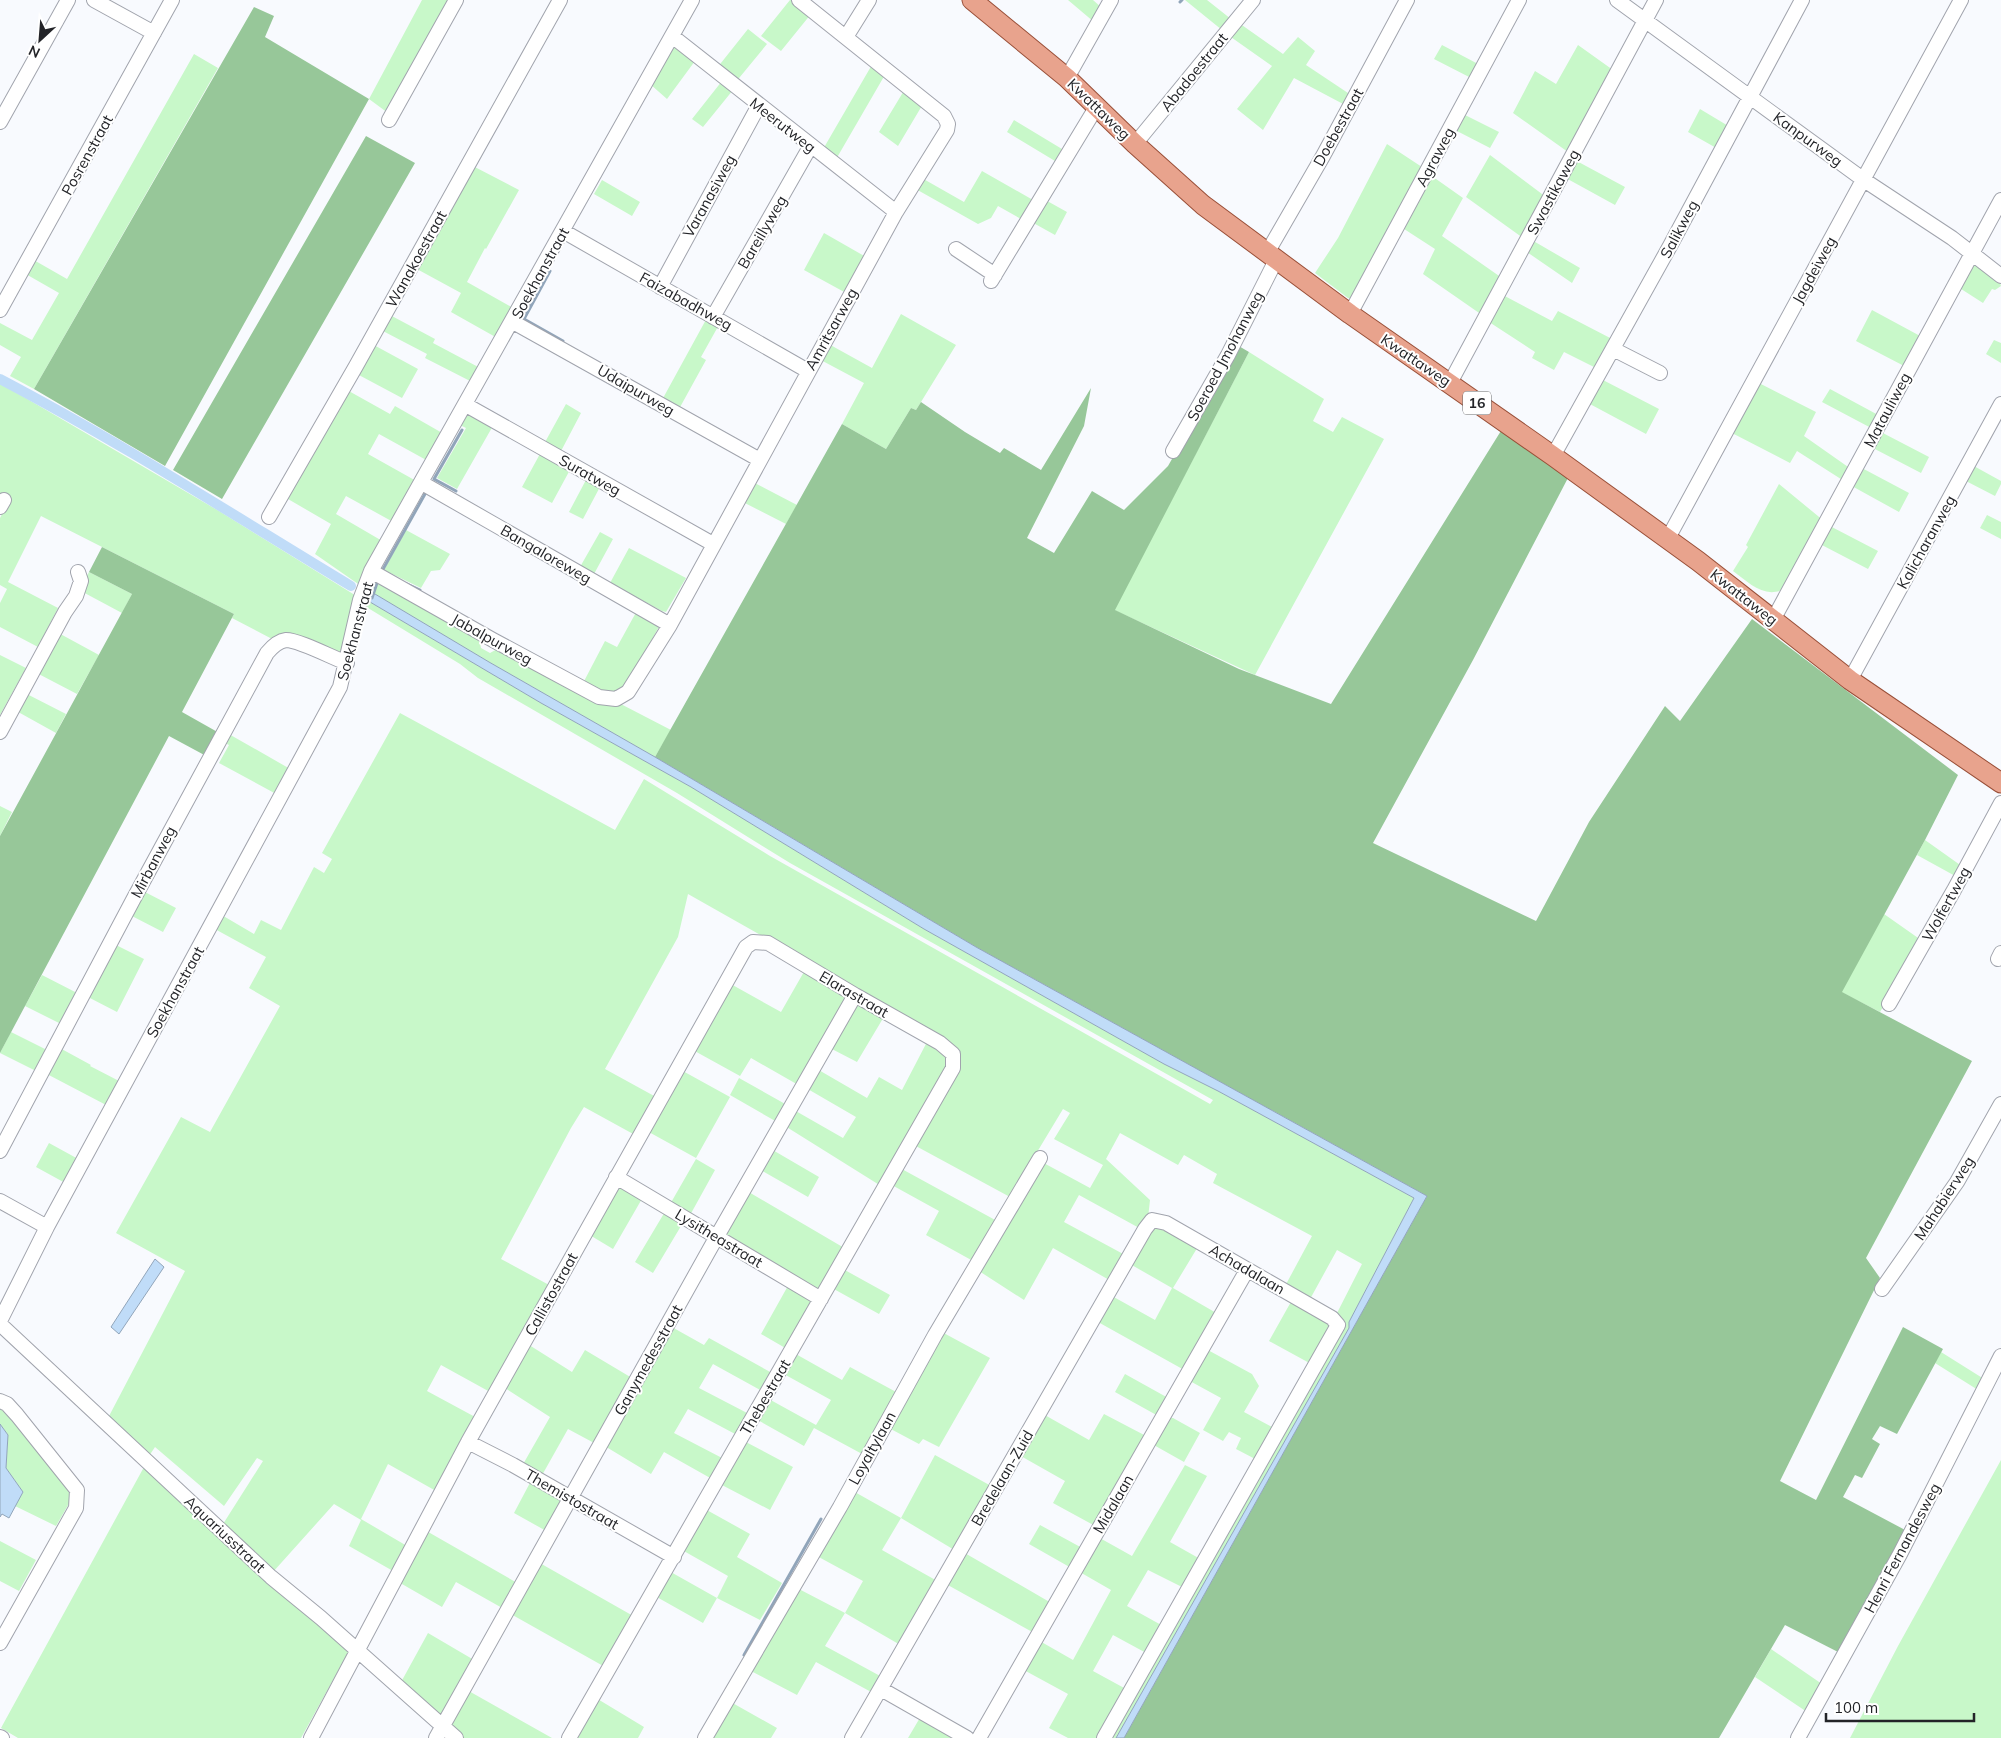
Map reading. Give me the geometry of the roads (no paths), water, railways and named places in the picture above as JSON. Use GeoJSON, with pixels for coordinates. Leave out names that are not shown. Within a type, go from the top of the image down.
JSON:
{"type":"FeatureCollection","features":[{"type":"Feature","properties":{"kind":"main road","name":"Kwattaweg"},"geometry":{"type":"LineString","coordinates":[[972,0],[1067,78],[1135,144],[1203,205],[1350,314],[1553,456],[1698,561],[1850,680],[2001,783]]}},
{"type":"Feature","properties":{"kind":"street"},"geometry":{"type":"LineString","coordinates":[[0,122],[68,0]]}},
{"type":"Feature","properties":{"kind":"street"},"geometry":{"type":"LineString","coordinates":[[94,0],[154,33]]}},
{"type":"Feature","properties":{"kind":"street","name":"Posrenstraat"},"geometry":{"type":"LineString","coordinates":[[0,310],[172,0]]}},
{"type":"Feature","properties":{"kind":"street"},"geometry":{"type":"LineString","coordinates":[[389,120],[456,0]]}},
{"type":"Feature","properties":{"kind":"street","name":"Wanakoestraat"},"geometry":{"type":"LineString","coordinates":[[269,517],[356,366],[560,0]]}},
{"type":"Feature","properties":{"kind":"street","name":"Soekhanstraat"},"geometry":{"type":"LineString","coordinates":[[0,1323],[47,1227],[340,687],[360,600],[369,576],[692,0]]}},
{"type":"Feature","properties":{"kind":"street","name":"Amritsarweg"},"geometry":{"type":"LineString","coordinates":[[616,699],[628,692],[670,625],[896,212],[947,130],[948,124],[944,116],[798,0]]}},
{"type":"Feature","properties":{"kind":"street"},"geometry":{"type":"LineString","coordinates":[[846,37],[869,0]]}},
{"type":"Feature","properties":{"kind":"street"},"geometry":{"type":"LineString","coordinates":[[1067,78],[1111,0]]}},
{"type":"Feature","properties":{"kind":"street","name":"Abadoestraat"},"geometry":{"type":"LineString","coordinates":[[1135,144],[1253,0]]}},
{"type":"Feature","properties":{"kind":"street","name":"Doebestraat"},"geometry":{"type":"LineString","coordinates":[[1272,256],[1323,156],[1407,0]]}},
{"type":"Feature","properties":{"kind":"street","name":"Agraweg"},"geometry":{"type":"LineString","coordinates":[[1350,314],[1519,0]]}},
{"type":"Feature","properties":{"kind":"street","name":"Kanpurweg"},"geometry":{"type":"LineString","coordinates":[[1617,0],[1864,180],[1972,253],[2001,276]]}},
{"type":"Feature","properties":{"kind":"street","name":"Swastikaweg"},"geometry":{"type":"LineString","coordinates":[[1450,383],[1656,0]]}},
{"type":"Feature","properties":{"kind":"street","name":"Salikweg"},"geometry":{"type":"LineString","coordinates":[[1553,456],[1802,0]]}},
{"type":"Feature","properties":{"kind":"street","name":"Jagdeiweg"},"geometry":{"type":"LineString","coordinates":[[1667,540],[1961,0]]}},
{"type":"Feature","properties":{"kind":"street","name":"Meerutweg"},"geometry":{"type":"LineString","coordinates":[[672,36],[810,147],[896,212]]}},
{"type":"Feature","properties":{"kind":"street","name":"Varanasiweg"},"geometry":{"type":"LineString","coordinates":[[660,287],[759,106]]}},
{"type":"Feature","properties":{"kind":"street"},"geometry":{"type":"LineString","coordinates":[[956,250],[993,278],[1097,106]]}},
{"type":"Feature","properties":{"kind":"street","name":"Bareillyweg"},"geometry":{"type":"LineString","coordinates":[[713,317],[810,147]]}},
{"type":"Feature","properties":{"kind":"street","name":"Matauliweg"},"geometry":{"type":"LineString","coordinates":[[1773,620],[2001,200]]}},
{"type":"Feature","properties":{"kind":"street","name":"Faizabadhweg"},"geometry":{"type":"LineString","coordinates":[[563,231],[808,371]]}},
{"type":"Feature","properties":{"kind":"street","name":"Soeroed Jmohanweg"},"geometry":{"type":"LineString","coordinates":[[1173,451],[1228,355],[1272,256]]}},
{"type":"Feature","properties":{"kind":"street","name":"Udaipurweg"},"geometry":{"type":"LineString","coordinates":[[513,322],[760,460]]}},
{"type":"Feature","properties":{"kind":"street"},"geometry":{"type":"LineString","coordinates":[[1613,349],[1660,373]]}},
{"type":"Feature","properties":{"kind":"street","name":"Kalicharanweg"},"geometry":{"type":"LineString","coordinates":[[1850,680],[2001,404]]}},
{"type":"Feature","properties":{"kind":"street","name":"Suratweg"},"geometry":{"type":"LineString","coordinates":[[466,405],[713,544]]}},
{"type":"Feature","properties":{"kind":"street","name":"Bangaloreweg"},"geometry":{"type":"LineString","coordinates":[[422,483],[670,625]]}},
{"type":"Feature","properties":{"kind":"street"},"geometry":{"type":"LineString","coordinates":[[0,732],[65,612],[76,596],[81,581],[78,572]]}},
{"type":"Feature","properties":{"kind":"street","name":"Jabalpurweg"},"geometry":{"type":"LineString","coordinates":[[369,576],[599,697],[616,699]]}},
{"type":"Feature","properties":{"kind":"street","name":"Mirbanweg"},"geometry":{"type":"LineString","coordinates":[[0,1151],[133,900],[267,654],[273,646],[285,640],[296,642],[347,663]]}},
{"type":"Feature","properties":{"kind":"street","name":"Wolfertweg"},"geometry":{"type":"LineString","coordinates":[[1889,1004],[2001,803]]}},
{"type":"Feature","properties":{"kind":"street","name":"Elarastraat"},"geometry":{"type":"LineString","coordinates":[[752,942],[768,943],[940,1043],[953,1054]]}},
{"type":"Feature","properties":{"kind":"street","name":"Callistostraat"},"geometry":{"type":"LineString","coordinates":[[311,1738],[468,1442],[741,955],[752,942]]}},
{"type":"Feature","properties":{"kind":"street","name":"Ganymedesstraat"},"geometry":{"type":"LineString","coordinates":[[439,1732],[716,1238],[855,995]]}},
{"type":"Feature","properties":{"kind":"street","name":"Thebestraat"},"geometry":{"type":"LineString","coordinates":[[569,1738],[953,1068],[953,1054]]}},
{"type":"Feature","properties":{"kind":"street","name":"Mahabierweg"},"geometry":{"type":"LineString","coordinates":[[1882,1289],[1957,1182],[2001,1104]]}},
{"type":"Feature","properties":{"kind":"street","name":"Loyaltylaan"},"geometry":{"type":"LineString","coordinates":[[705,1738],[840,1507],[935,1335],[1040,1158]]}},
{"type":"Feature","properties":{"kind":"street","name":"Lysitheastraat"},"geometry":{"type":"LineString","coordinates":[[616,1177],[821,1299]]}},
{"type":"Feature","properties":{"kind":"street"},"geometry":{"type":"LineString","coordinates":[[0,1202],[47,1227]]}},
{"type":"Feature","properties":{"kind":"street","name":"Achadalaan"},"geometry":{"type":"LineString","coordinates":[[1104,1738],[1338,1325],[1332,1318],[1166,1223],[1152,1220]]}},
{"type":"Feature","properties":{"kind":"street","name":"Bredelaan-Zuid"},"geometry":{"type":"LineString","coordinates":[[852,1738],[1145,1229],[1152,1220]]}},
{"type":"Feature","properties":{"kind":"street","name":"Midalaan"},"geometry":{"type":"LineString","coordinates":[[979,1738],[1247,1270]]}},
{"type":"Feature","properties":{"kind":"street","name":"Aquariusstraat"},"geometry":{"type":"LineString","coordinates":[[0,1323],[270,1577],[356,1650],[439,1732],[456,1738]]}},
{"type":"Feature","properties":{"kind":"street","name":"Henri Fernandesweg"},"geometry":{"type":"LineString","coordinates":[[1798,1738],[1900,1554],[2001,1356]]}},
{"type":"Feature","properties":{"kind":"street"},"geometry":{"type":"LineString","coordinates":[[0,1401],[11,1408],[77,1490],[78,1499],[76,1508],[0,1643]]}},
{"type":"Feature","properties":{"kind":"street","name":"Themistostraat"},"geometry":{"type":"LineString","coordinates":[[468,1442],[513,1465],[674,1557]]}},
{"type":"Feature","properties":{"kind":"street"},"geometry":{"type":"LineString","coordinates":[[880,1689],[967,1738]]}},
{"type":"Feature","properties":{"kind":"water"},"geometry":{"type":"Polygon","coordinates":[[[375,594],[976,947],[1427,1196],[1124,1738],[1116,1738],[1349,1328],[1349,1322],[1414,1198],[1218,1091],[1164,1064],[924,929],[691,787],[541,703],[370,602],[370,595],[375,594]]]}},
{"type":"Feature","properties":{"kind":"water"},"geometry":{"type":"Polygon","coordinates":[[[155,1259],[164,1267],[119,1334],[111,1327],[155,1259]]]}},
{"type":"Feature","properties":{"kind":"water"},"geometry":{"type":"Polygon","coordinates":[[[0,1424],[8,1435],[6,1468],[23,1492],[9,1518],[2,1514],[0,1517],[0,1424]]]}},
{"type":"Feature","properties":{"kind":"waterway"},"geometry":{"type":"LineString","coordinates":[[550,271],[524,319],[563,341]]}},
{"type":"Feature","properties":{"kind":"waterway"},"geometry":{"type":"LineString","coordinates":[[0,379],[89,428],[351,586]]}},
{"type":"Feature","properties":{"kind":"waterway"},"geometry":{"type":"LineString","coordinates":[[456,491],[434,479],[462,430]]}},
{"type":"Feature","properties":{"kind":"waterway"},"geometry":{"type":"LineString","coordinates":[[384,571],[382,571],[425,494]]}},
{"type":"Feature","properties":{"kind":"waterway"},"geometry":{"type":"LineString","coordinates":[[372,598],[378,580]]}},
{"type":"Feature","properties":{"kind":"waterway"},"geometry":{"type":"LineString","coordinates":[[407,584],[420,590]]}},
{"type":"Feature","properties":{"kind":"waterway"},"geometry":{"type":"LineString","coordinates":[[744,1655],[821,1519]]}}]}
